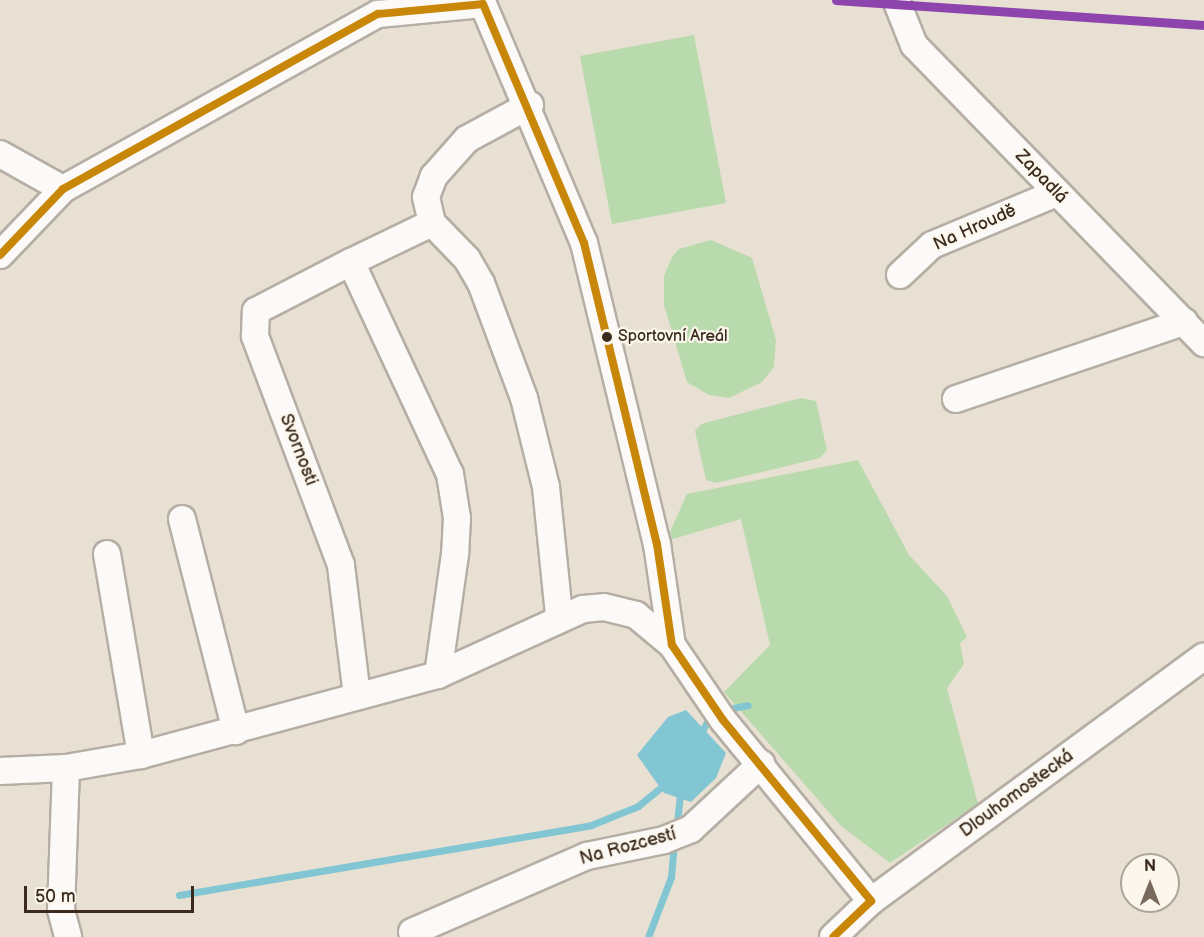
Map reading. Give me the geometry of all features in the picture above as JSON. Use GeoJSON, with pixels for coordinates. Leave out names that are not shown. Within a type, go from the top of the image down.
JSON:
{"type":"FeatureCollection","features":[{"type":"Feature","properties":{"kind":"street","name":"Zapadlá"},"geometry":{"type":"LineString","coordinates":[[896,0],[914,45],[1204,343]]}},
{"type":"Feature","properties":{"kind":"street"},"geometry":{"type":"LineString","coordinates":[[0,255],[63,189],[378,14],[483,2],[530,105],[584,243],[657,544],[672,645]]}},
{"type":"Feature","properties":{"kind":"street"},"geometry":{"type":"LineString","coordinates":[[530,105],[467,139],[434,176],[426,197],[432,223],[467,259],[481,283],[524,398],[546,487],[559,615]]}},
{"type":"Feature","properties":{"kind":"street"},"geometry":{"type":"LineString","coordinates":[[0,154],[63,189]]}},
{"type":"Feature","properties":{"kind":"street","name":"Na Hroudě"},"geometry":{"type":"LineString","coordinates":[[900,275],[932,245],[1057,193]]}},
{"type":"Feature","properties":{"kind":"street","name":"Svornosti"},"geometry":{"type":"LineString","coordinates":[[357,696],[341,565],[255,336],[256,310],[432,223]]}},
{"type":"Feature","properties":{"kind":"street"},"geometry":{"type":"LineString","coordinates":[[351,262],[450,474],[457,518],[455,554],[438,675]]}},
{"type":"Feature","properties":{"kind":"street"},"geometry":{"type":"LineString","coordinates":[[956,399],[1184,322]]}},
{"type":"Feature","properties":{"kind":"street"},"geometry":{"type":"LineString","coordinates":[[182,519],[236,731]]}},
{"type":"Feature","properties":{"kind":"street"},"geometry":{"type":"LineString","coordinates":[[107,554],[141,754]]}},
{"type":"Feature","properties":{"kind":"street"},"geometry":{"type":"LineString","coordinates":[[0,771],[66,768],[141,754],[236,731],[438,675],[559,615],[604,607],[636,615],[672,645],[761,764],[871,901]]}},
{"type":"Feature","properties":{"kind":"street","name":"Dlouhomostecká"},"geometry":{"type":"LineString","coordinates":[[833,937],[871,901],[1204,656]]}},
{"type":"Feature","properties":{"kind":"street","name":"Na Rozcestí"},"geometry":{"type":"LineString","coordinates":[[412,932],[587,856],[691,829],[761,764]]}},
{"type":"Feature","properties":{"kind":"street"},"geometry":{"type":"LineString","coordinates":[[66,768],[61,910],[68,937]]}},
{"type":"Feature","properties":{"kind":"green space"},"geometry":{"type":"Polygon","coordinates":[[[694,35],[726,203],[612,224],[580,56],[694,35]]]}},
{"type":"Feature","properties":{"kind":"green space"},"geometry":{"type":"Polygon","coordinates":[[[711,240],[752,258],[776,340],[774,367],[762,382],[729,398],[709,395],[687,382],[664,305],[664,276],[672,257],[679,249],[711,240]]]}},
{"type":"Feature","properties":{"kind":"green space"},"geometry":{"type":"Polygon","coordinates":[[[801,398],[816,401],[827,450],[820,458],[716,483],[706,480],[695,431],[701,424],[801,398]]]}},
{"type":"Feature","properties":{"kind":"green space"},"geometry":{"type":"Polygon","coordinates":[[[858,460],[909,555],[947,596],[967,637],[960,643],[964,664],[947,688],[978,804],[890,863],[841,826],[724,692],[770,645],[741,519],[666,541],[687,494],[858,460]]]}},
{"type":"Feature","properties":{"kind":"water"},"geometry":{"type":"Polygon","coordinates":[[[686,710],[726,753],[716,778],[691,802],[664,793],[637,755],[668,717],[686,710]]]}},
{"type":"Feature","properties":{"kind":"waterway"},"geometry":{"type":"LineString","coordinates":[[728,709],[748,705]]}},
{"type":"Feature","properties":{"kind":"waterway"},"geometry":{"type":"LineString","coordinates":[[700,735],[710,716]]}},
{"type":"Feature","properties":{"kind":"waterway"},"geometry":{"type":"LineString","coordinates":[[179,895],[591,825],[638,806],[666,783]]}},
{"type":"Feature","properties":{"kind":"waterway"},"geometry":{"type":"LineString","coordinates":[[677,823],[680,792]]}},
{"type":"Feature","properties":{"kind":"waterway"},"geometry":{"type":"LineString","coordinates":[[648,937],[671,877],[674,844]]}},
{"type":"Feature","properties":{"kind":"transit line"},"geometry":{"type":"LineString","coordinates":[[836,0],[1204,25]]}},
{"type":"Feature","properties":{"kind":"transit line"},"geometry":{"type":"LineString","coordinates":[[483,4],[584,243],[657,544],[672,645],[723,720],[871,901],[833,937]]}},
{"type":"Feature","properties":{"kind":"transit line"},"geometry":{"type":"LineString","coordinates":[[0,255],[63,189],[378,14],[483,4]]}},
{"type":"Feature","properties":{"kind":"place","name":"Sportovní Areál"},"geometry":{"type":"Point","coordinates":[607,337]}}]}
